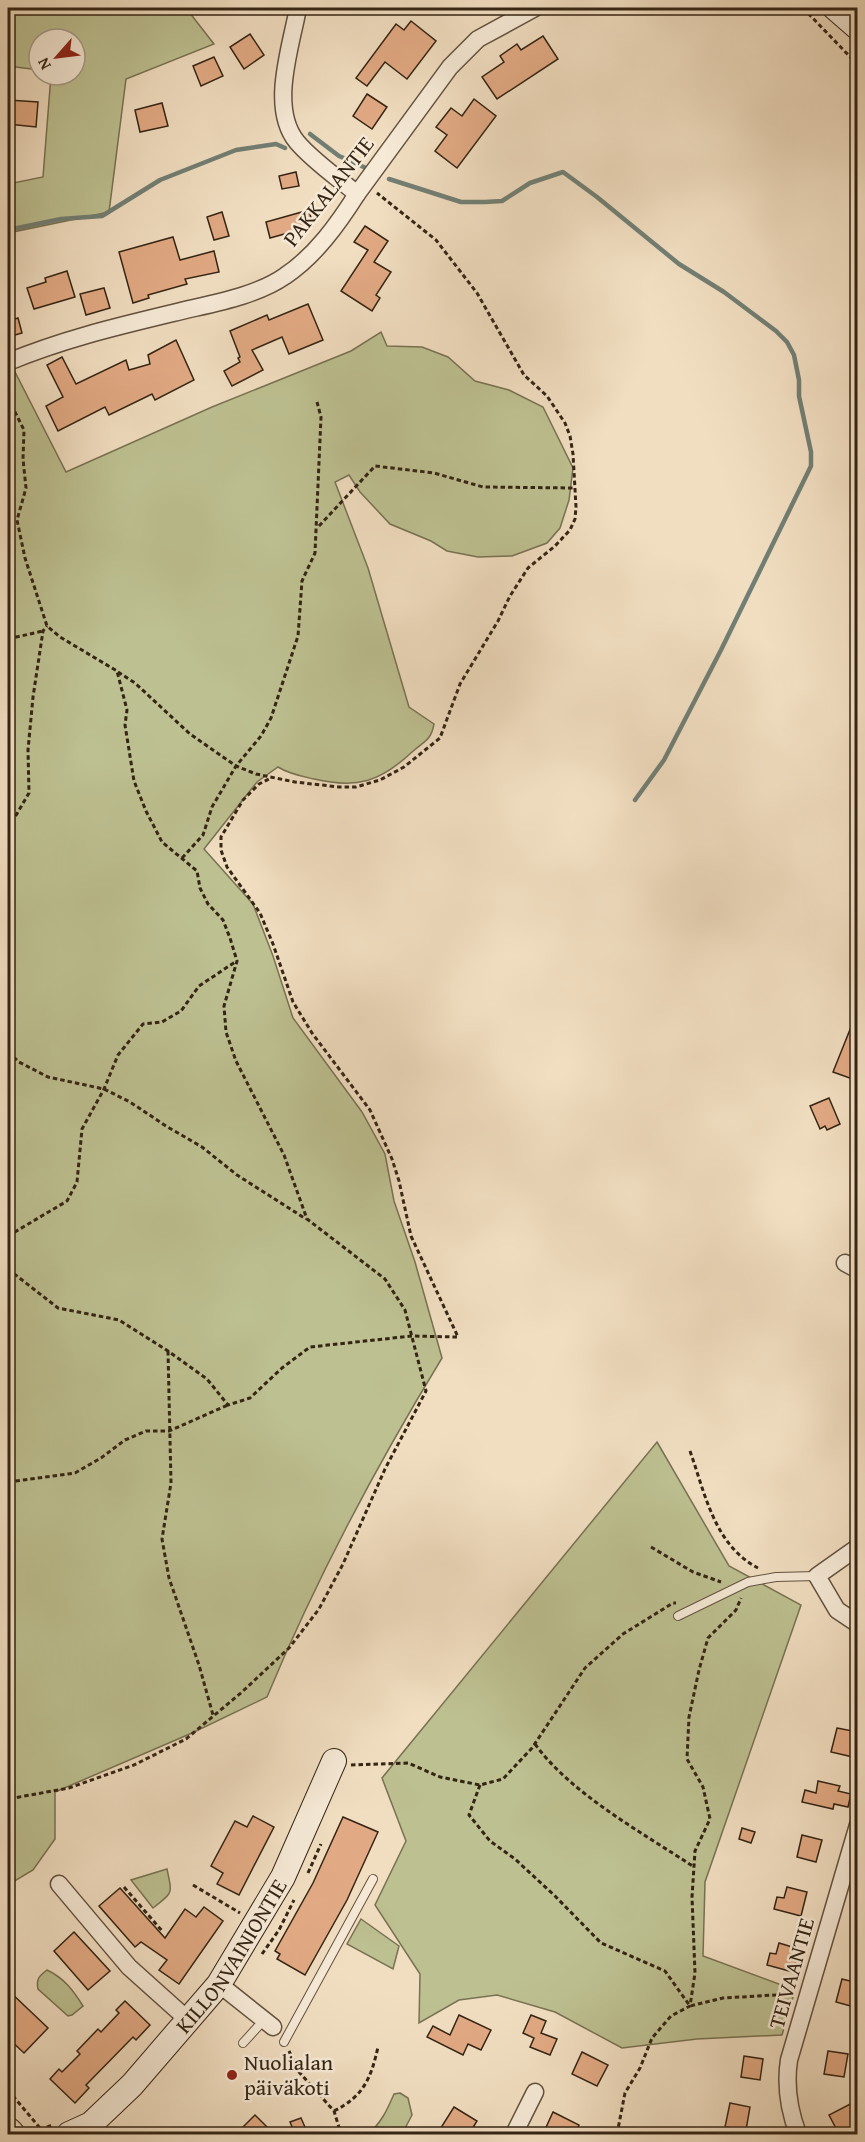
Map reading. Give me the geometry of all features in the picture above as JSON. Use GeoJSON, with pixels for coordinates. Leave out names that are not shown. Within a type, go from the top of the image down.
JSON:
{"type":"FeatureCollection","features":[{"type":"Feature","properties":{"kind":"main road"},"geometry":{"type":"LineString","coordinates":[[8,2131],[11,2134]]}},
{"type":"Feature","properties":{"kind":"street"},"geometry":{"type":"LineString","coordinates":[[298,8],[282,94],[288,127],[296,141],[311,156],[360,189]]}},
{"type":"Feature","properties":{"kind":"street","name":"PAKKALANTIE"},"geometry":{"type":"LineString","coordinates":[[8,362],[80,335],[239,297],[283,278],[315,251],[344,215],[360,189],[450,67],[478,39],[535,8]]}},
{"type":"Feature","properties":{"kind":"street"},"geometry":{"type":"LineString","coordinates":[[835,8],[858,28]]}},
{"type":"Feature","properties":{"kind":"street"},"geometry":{"type":"LineString","coordinates":[[858,1547],[817,1576],[837,1610],[858,1624]]}},
{"type":"Feature","properties":{"kind":"street","name":"KILLONVAINIONTIE"},"geometry":{"type":"LineString","coordinates":[[77,2128],[148,2067],[219,1984],[283,1877],[331,1767]]}},
{"type":"Feature","properties":{"kind":"street","name":"TEIVAANTIE"},"geometry":{"type":"LineString","coordinates":[[798,2134],[789,2103],[787,2076],[789,2060],[858,1825]]}},
{"type":"Feature","properties":{"kind":"street"},"geometry":{"type":"LineString","coordinates":[[58,1884],[129,1967],[187,2019]]}},
{"type":"Feature","properties":{"kind":"street"},"geometry":{"type":"LineString","coordinates":[[219,1984],[268,2023]]}},
{"type":"Feature","properties":{"kind":"street"},"geometry":{"type":"LineString","coordinates":[[514,2134],[535,2092]]}},
{"type":"Feature","properties":{"kind":"lane"},"geometry":{"type":"LineString","coordinates":[[678,1616],[748,1582],[776,1577],[817,1576]]}},
{"type":"Feature","properties":{"kind":"lane"},"geometry":{"type":"LineString","coordinates":[[284,2042],[373,1879]]}},
{"type":"Feature","properties":{"kind":"lane"},"geometry":{"type":"LineString","coordinates":[[243,2043],[268,2023]]}},
{"type":"Feature","properties":{"kind":"path"},"geometry":{"type":"LineString","coordinates":[[803,8],[858,65]]}},
{"type":"Feature","properties":{"kind":"path"},"geometry":{"type":"LineString","coordinates":[[8,398],[24,430],[23,459],[26,488],[17,520],[25,558],[47,626],[60,637],[135,683],[190,734],[236,766],[256,774],[339,788],[356,787],[380,780],[404,767],[440,738],[460,684],[498,621],[510,596],[528,568],[555,546],[570,530],[576,507],[572,445],[565,423],[547,396],[524,375],[477,293],[436,240],[360,189]]}},
{"type":"Feature","properties":{"kind":"path"},"geometry":{"type":"LineString","coordinates":[[182,858],[203,835],[212,807],[236,766],[261,736],[271,718],[298,636],[302,581],[315,553],[317,527],[321,417],[316,402]]}},
{"type":"Feature","properties":{"kind":"path"},"geometry":{"type":"LineString","coordinates":[[317,527],[375,466],[434,473],[483,487],[575,488]]}},
{"type":"Feature","properties":{"kind":"path"},"geometry":{"type":"LineString","coordinates":[[8,829],[29,793],[28,750],[33,698],[43,631],[47,626]]}},
{"type":"Feature","properties":{"kind":"path"},"geometry":{"type":"LineString","coordinates":[[8,639],[43,631]]}},
{"type":"Feature","properties":{"kind":"path"},"geometry":{"type":"LineString","coordinates":[[117,671],[127,711],[125,725],[134,781],[146,812],[162,842],[197,871],[200,888],[208,904],[223,920],[237,961],[224,1006],[226,1032],[251,1093],[284,1155],[307,1219]]}},
{"type":"Feature","properties":{"kind":"path"},"geometry":{"type":"LineString","coordinates":[[8,1482],[75,1473],[101,1458],[125,1440],[146,1431],[169,1431],[228,1405],[250,1398],[282,1368],[310,1347],[412,1336],[458,1337],[411,1236],[392,1159],[370,1110],[312,1033],[292,1002],[260,913],[227,867],[221,850],[221,837],[243,800],[259,784],[272,778]]}},
{"type":"Feature","properties":{"kind":"path"},"geometry":{"type":"LineString","coordinates":[[8,1236],[67,1201],[77,1182],[82,1129],[104,1089],[117,1055],[143,1024],[162,1022],[181,1011],[199,986],[237,961]]}},
{"type":"Feature","properties":{"kind":"path"},"geometry":{"type":"LineString","coordinates":[[8,1052],[19,1062],[48,1077],[104,1089],[130,1102],[202,1147],[237,1175],[307,1219],[385,1279],[405,1310],[426,1391],[385,1469],[344,1564],[319,1609],[289,1648],[242,1692],[186,1739],[134,1765],[69,1788],[8,1799]]}},
{"type":"Feature","properties":{"kind":"path"},"geometry":{"type":"LineString","coordinates":[[8,1269],[58,1308],[119,1320],[207,1379],[228,1405]]}},
{"type":"Feature","properties":{"kind":"path"},"geometry":{"type":"LineString","coordinates":[[168,1351],[171,1483],[162,1539],[169,1578],[199,1665],[213,1716]]}},
{"type":"Feature","properties":{"kind":"path"},"geometry":{"type":"LineString","coordinates":[[690,1451],[715,1523],[725,1540],[747,1562],[776,1577]]}},
{"type":"Feature","properties":{"kind":"path"},"geometry":{"type":"LineString","coordinates":[[651,1547],[693,1572],[718,1582],[748,1582],[736,1610],[708,1638],[689,1717],[687,1759],[703,1787],[710,1819],[695,1851],[692,1897],[695,1973],[690,2006]]}},
{"type":"Feature","properties":{"kind":"path"},"geometry":{"type":"LineString","coordinates":[[331,1767],[408,1763],[440,1777],[480,1785],[503,1779],[534,1744],[585,1668],[623,1634],[673,1603],[699,1606]]}},
{"type":"Feature","properties":{"kind":"path"},"geometry":{"type":"LineString","coordinates":[[534,1744],[544,1757],[596,1803],[694,1866]]}},
{"type":"Feature","properties":{"kind":"path"},"geometry":{"type":"LineString","coordinates":[[480,1785],[469,1815],[490,1841],[515,1859],[601,1942],[665,1971],[690,2006]]}},
{"type":"Feature","properties":{"kind":"path"},"geometry":{"type":"LineString","coordinates":[[193,1885],[241,1911]]}},
{"type":"Feature","properties":{"kind":"path"},"geometry":{"type":"LineString","coordinates":[[124,1887],[164,1932]]}},
{"type":"Feature","properties":{"kind":"path"},"geometry":{"type":"LineString","coordinates":[[616,2134],[625,2093],[639,2068],[651,2038],[671,2016],[690,2006],[723,1998],[809,1993]]}},
{"type":"Feature","properties":{"kind":"path"},"geometry":{"type":"LineString","coordinates":[[284,2042],[299,2072],[334,2111],[341,2134]]}},
{"type":"Feature","properties":{"kind":"path"},"geometry":{"type":"LineString","coordinates":[[334,2111],[358,2096],[369,2079],[378,2047]]}},
{"type":"Feature","properties":{"kind":"path"},"geometry":{"type":"LineString","coordinates":[[8,2090],[45,2134]]}},
{"type":"Feature","properties":{"kind":"path"},"geometry":{"type":"LineString","coordinates":[[40,2130],[77,2128]]}},
{"type":"Feature","properties":{"kind":"green space"},"geometry":{"type":"Polygon","coordinates":[[[8,8],[186,8],[214,44],[126,79],[109,212],[8,233],[8,184],[43,177],[50,87],[87,87],[87,27],[27,27],[27,68],[8,66],[8,8]]]}},
{"type":"Feature","properties":{"kind":"green space"},"geometry":{"type":"Polygon","coordinates":[[[381,332],[387,346],[422,347],[448,357],[475,381],[509,390],[543,407],[573,468],[569,500],[560,528],[547,543],[512,556],[478,557],[447,551],[431,541],[390,524],[360,492],[349,475],[335,482],[368,568],[409,707],[434,724],[433,730],[426,740],[389,770],[355,783],[329,782],[295,774],[278,767],[257,782],[204,849],[253,904],[293,1018],[362,1112],[385,1154],[394,1201],[415,1262],[442,1358],[348,1524],[267,1697],[192,1733],[55,1792],[55,1839],[33,1870],[8,1885],[8,501],[12,499],[8,475],[8,373],[14,370],[66,472],[212,407],[351,351],[381,332]]]}},
{"type":"Feature","properties":{"kind":"green space"},"geometry":{"type":"Polygon","coordinates":[[[657,1442],[729,1566],[801,1605],[705,1882],[703,1956],[795,1990],[782,2035],[697,2039],[622,2048],[555,2012],[497,1995],[459,2000],[419,2023],[420,1974],[375,1905],[406,1841],[382,1778],[657,1442]]]}},
{"type":"Feature","properties":{"kind":"green space"},"geometry":{"type":"Polygon","coordinates":[[[167,1869],[170,1892],[153,1908],[131,1880],[167,1869]]]}},
{"type":"Feature","properties":{"kind":"green space"},"geometry":{"type":"Polygon","coordinates":[[[361,1919],[399,1946],[393,1969],[347,1944],[361,1919]]]}},
{"type":"Feature","properties":{"kind":"green space"},"geometry":{"type":"Polygon","coordinates":[[[47,1970],[68,1985],[83,2006],[72,2015],[68,2016],[38,1989],[39,1978],[47,1970]]]}},
{"type":"Feature","properties":{"kind":"green space"},"geometry":{"type":"Polygon","coordinates":[[[400,2093],[408,2098],[412,2115],[402,2134],[367,2134],[380,2122],[394,2094],[400,2093]]]}},
{"type":"Feature","properties":{"kind":"building"},"geometry":{"type":"Polygon","coordinates":[[[411,21],[436,41],[407,79],[385,62],[367,86],[356,78],[396,24],[404,30],[411,21]]]}},
{"type":"Feature","properties":{"kind":"building"},"geometry":{"type":"Polygon","coordinates":[[[250,34],[264,55],[244,69],[230,47],[250,34]]]}},
{"type":"Feature","properties":{"kind":"building"},"geometry":{"type":"Polygon","coordinates":[[[543,36],[558,59],[497,99],[482,77],[504,62],[500,56],[517,44],[521,50],[543,36]]]}},
{"type":"Feature","properties":{"kind":"building"},"geometry":{"type":"Polygon","coordinates":[[[214,57],[223,76],[201,86],[193,66],[214,57]]]}},
{"type":"Feature","properties":{"kind":"building"},"geometry":{"type":"Polygon","coordinates":[[[367,94],[387,107],[372,129],[353,116],[367,94]]]}},
{"type":"Feature","properties":{"kind":"building"},"geometry":{"type":"Polygon","coordinates":[[[474,99],[496,116],[457,168],[435,151],[447,135],[436,127],[451,108],[462,116],[474,99]]]}},
{"type":"Feature","properties":{"kind":"building"},"geometry":{"type":"Polygon","coordinates":[[[8,100],[38,102],[36,127],[8,124],[8,100]]]}},
{"type":"Feature","properties":{"kind":"building"},"geometry":{"type":"Polygon","coordinates":[[[162,103],[168,126],[140,132],[135,110],[162,103]]]}},
{"type":"Feature","properties":{"kind":"building"},"geometry":{"type":"Polygon","coordinates":[[[296,172],[299,186],[282,189],[279,176],[296,172]]]}},
{"type":"Feature","properties":{"kind":"building"},"geometry":{"type":"Polygon","coordinates":[[[309,210],[313,226],[270,238],[266,222],[309,210]]]}},
{"type":"Feature","properties":{"kind":"building"},"geometry":{"type":"Polygon","coordinates":[[[222,212],[229,236],[214,240],[207,217],[222,212]]]}},
{"type":"Feature","properties":{"kind":"building"},"geometry":{"type":"Polygon","coordinates":[[[365,226],[388,241],[374,262],[391,272],[376,295],[380,298],[372,311],[341,291],[368,250],[354,242],[365,226]]]}},
{"type":"Feature","properties":{"kind":"building"},"geometry":{"type":"Polygon","coordinates":[[[173,237],[180,260],[214,251],[219,272],[185,279],[187,284],[148,295],[149,298],[133,303],[119,252],[173,237]]]}},
{"type":"Feature","properties":{"kind":"building"},"geometry":{"type":"Polygon","coordinates":[[[67,271],[75,297],[34,309],[27,288],[46,282],[45,278],[67,271]]]}},
{"type":"Feature","properties":{"kind":"building"},"geometry":{"type":"Polygon","coordinates":[[[104,288],[110,308],[86,315],[80,294],[104,288]]]}},
{"type":"Feature","properties":{"kind":"building"},"geometry":{"type":"Polygon","coordinates":[[[308,304],[323,340],[289,354],[282,337],[252,350],[263,370],[232,386],[224,371],[240,362],[238,358],[240,357],[230,331],[267,315],[269,320],[308,304]]]}},
{"type":"Feature","properties":{"kind":"building"},"geometry":{"type":"Polygon","coordinates":[[[18,318],[22,333],[8,337],[8,321],[18,318]]]}},
{"type":"Feature","properties":{"kind":"building"},"geometry":{"type":"Polygon","coordinates":[[[176,340],[194,380],[155,400],[152,394],[109,415],[105,407],[58,431],[46,406],[63,397],[47,365],[62,357],[76,384],[126,360],[129,370],[150,364],[148,355],[176,340]]]}},
{"type":"Feature","properties":{"kind":"building"},"geometry":{"type":"Polygon","coordinates":[[[858,1012],[858,1081],[833,1072],[858,1012]]]}},
{"type":"Feature","properties":{"kind":"building"},"geometry":{"type":"Polygon","coordinates":[[[829,1098],[840,1124],[827,1130],[825,1126],[820,1129],[810,1106],[829,1098]]]}},
{"type":"Feature","properties":{"kind":"building"},"geometry":{"type":"Polygon","coordinates":[[[837,1728],[858,1732],[858,1752],[854,1751],[853,1757],[831,1752],[837,1728]]]}},
{"type":"Feature","properties":{"kind":"building"},"geometry":{"type":"Polygon","coordinates":[[[818,1781],[840,1786],[838,1791],[851,1794],[848,1807],[834,1804],[833,1809],[802,1802],[805,1790],[816,1793],[818,1781]]]}},
{"type":"Feature","properties":{"kind":"building"},"geometry":{"type":"Polygon","coordinates":[[[253,1816],[274,1827],[239,1895],[217,1884],[223,1873],[211,1866],[235,1821],[247,1827],[253,1816]]]}},
{"type":"Feature","properties":{"kind":"building"},"geometry":{"type":"Polygon","coordinates":[[[343,1817],[378,1832],[347,1900],[305,1975],[277,1959],[280,1954],[275,1951],[313,1883],[343,1817]]]}},
{"type":"Feature","properties":{"kind":"building"},"geometry":{"type":"Polygon","coordinates":[[[742,1828],[755,1832],[751,1843],[739,1839],[742,1828]]]}},
{"type":"Feature","properties":{"kind":"building"},"geometry":{"type":"Polygon","coordinates":[[[802,1835],[822,1840],[816,1862],[797,1857],[802,1835]]]}},
{"type":"Feature","properties":{"kind":"building"},"geometry":{"type":"Polygon","coordinates":[[[787,1887],[807,1892],[801,1916],[774,1909],[777,1897],[784,1898],[787,1887]]]}},
{"type":"Feature","properties":{"kind":"building"},"geometry":{"type":"Polygon","coordinates":[[[120,1888],[165,1938],[185,1909],[196,1917],[204,1907],[223,1921],[179,1984],[159,1970],[167,1960],[141,1942],[135,1947],[99,1906],[120,1888]]]}},
{"type":"Feature","properties":{"kind":"building"},"geometry":{"type":"Polygon","coordinates":[[[74,1932],[110,1971],[88,1990],[54,1951],[74,1932]]]}},
{"type":"Feature","properties":{"kind":"building"},"geometry":{"type":"Polygon","coordinates":[[[779,1943],[799,1949],[793,1972],[767,1965],[770,1953],[776,1954],[779,1943]]]}},
{"type":"Feature","properties":{"kind":"building"},"geometry":{"type":"Polygon","coordinates":[[[842,1979],[858,1983],[858,2008],[836,2002],[842,1979]]]}},
{"type":"Feature","properties":{"kind":"building"},"geometry":{"type":"Polygon","coordinates":[[[8,1990],[48,2028],[24,2053],[8,2038],[8,1990]]]}},
{"type":"Feature","properties":{"kind":"building"},"geometry":{"type":"Polygon","coordinates":[[[125,2001],[150,2025],[136,2040],[133,2037],[86,2085],[89,2088],[75,2103],[50,2079],[59,2069],[62,2072],[80,2054],[77,2051],[98,2029],[101,2032],[119,2013],[116,2010],[125,2001]]]}},
{"type":"Feature","properties":{"kind":"building"},"geometry":{"type":"Polygon","coordinates":[[[459,2015],[491,2030],[481,2050],[468,2044],[463,2055],[427,2037],[433,2026],[450,2035],[459,2015]]]}},
{"type":"Feature","properties":{"kind":"building"},"geometry":{"type":"Polygon","coordinates":[[[531,2015],[546,2021],[541,2033],[557,2039],[550,2055],[530,2047],[534,2038],[523,2033],[531,2015]]]}},
{"type":"Feature","properties":{"kind":"building"},"geometry":{"type":"Polygon","coordinates":[[[828,2051],[848,2054],[844,2077],[824,2074],[828,2051]]]}},
{"type":"Feature","properties":{"kind":"building"},"geometry":{"type":"Polygon","coordinates":[[[582,2052],[608,2065],[597,2086],[572,2074],[582,2052]]]}},
{"type":"Feature","properties":{"kind":"building"},"geometry":{"type":"Polygon","coordinates":[[[744,2056],[763,2059],[760,2080],[741,2077],[744,2056]]]}},
{"type":"Feature","properties":{"kind":"building"},"geometry":{"type":"Polygon","coordinates":[[[858,2100],[858,2128],[845,2134],[839,2134],[829,2115],[858,2100]]]}},
{"type":"Feature","properties":{"kind":"building"},"geometry":{"type":"Polygon","coordinates":[[[730,2103],[750,2107],[746,2130],[725,2127],[730,2103]]]}},
{"type":"Feature","properties":{"kind":"building"},"geometry":{"type":"Polygon","coordinates":[[[454,2107],[477,2121],[469,2134],[437,2134],[454,2107]]]}},
{"type":"Feature","properties":{"kind":"building"},"geometry":{"type":"Polygon","coordinates":[[[553,2112],[579,2125],[575,2134],[543,2134],[553,2112]]]}},
{"type":"Feature","properties":{"kind":"building"},"geometry":{"type":"Polygon","coordinates":[[[255,2115],[274,2134],[236,2134],[255,2115]]]}},
{"type":"Feature","properties":{"kind":"building"},"geometry":{"type":"Polygon","coordinates":[[[301,2118],[308,2134],[295,2134],[290,2122],[301,2118]]]}},
{"type":"Feature","properties":{"kind":"waterway"},"geometry":{"type":"LineString","coordinates":[[310,134],[339,156],[366,168]]}},
{"type":"Feature","properties":{"kind":"waterway"},"geometry":{"type":"LineString","coordinates":[[8,230],[61,219],[102,216],[160,180],[236,150],[276,144],[285,148]]}},
{"type":"Feature","properties":{"kind":"waterway"},"geometry":{"type":"LineString","coordinates":[[389,179],[461,202],[485,202],[502,201],[530,183],[563,172],[679,264],[724,292],[776,331],[787,342],[794,355],[799,380],[799,396],[811,452],[811,466],[664,760],[635,800]]}},
{"type":"Feature","properties":{"kind":"place","name":"Nuolialan päiväkoti"},"geometry":{"type":"Point","coordinates":[232,2075]}}]}
